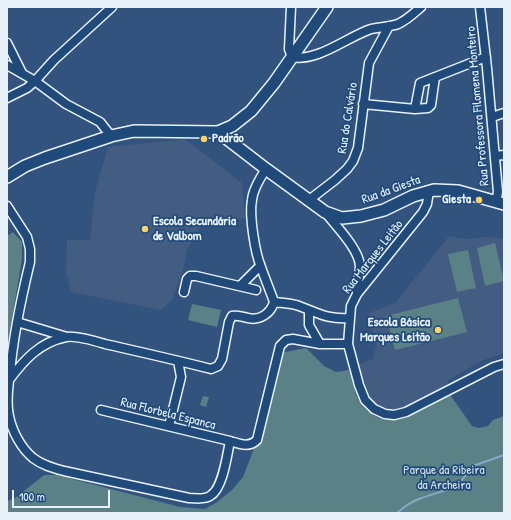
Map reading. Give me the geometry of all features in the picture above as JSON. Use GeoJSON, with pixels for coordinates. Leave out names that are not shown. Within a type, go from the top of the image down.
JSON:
{"type":"FeatureCollection","features":[{"type":"Feature","properties":{"kind":"street"},"geometry":{"type":"LineString","coordinates":[[7,98],[27,88],[35,82],[54,60],[112,7]]}},
{"type":"Feature","properties":{"kind":"street"},"geometry":{"type":"LineString","coordinates":[[291,7],[289,49],[292,57]]}},
{"type":"Feature","properties":{"kind":"street"},"geometry":{"type":"LineString","coordinates":[[7,177],[25,166],[45,158],[111,136],[134,131],[218,132],[232,126],[251,111],[274,83],[327,7]]}},
{"type":"Feature","properties":{"kind":"street"},"geometry":{"type":"LineString","coordinates":[[292,57],[299,59],[307,58],[371,29],[398,24],[410,17],[421,7]]}},
{"type":"Feature","properties":{"kind":"street","name":"Rua Professora Filomena Monteiro"},"geometry":{"type":"LineString","coordinates":[[480,7],[500,203]]}},
{"type":"Feature","properties":{"kind":"street","name":"Rua do Calvário"},"geometry":{"type":"LineString","coordinates":[[309,200],[335,180],[353,162],[358,148],[369,63],[389,26]]}},
{"type":"Feature","properties":{"kind":"street"},"geometry":{"type":"LineString","coordinates":[[7,43],[22,74]]}},
{"type":"Feature","properties":{"kind":"street"},"geometry":{"type":"LineString","coordinates":[[414,109],[420,83],[486,57]]}},
{"type":"Feature","properties":{"kind":"street"},"geometry":{"type":"LineString","coordinates":[[7,65],[35,82],[66,104],[100,122],[111,136]]}},
{"type":"Feature","properties":{"kind":"street"},"geometry":{"type":"LineString","coordinates":[[363,104],[414,109],[428,108],[431,105],[435,77]]}},
{"type":"Feature","properties":{"kind":"street"},"geometry":{"type":"LineString","coordinates":[[492,117],[504,113]]}},
{"type":"Feature","properties":{"kind":"street","name":"Rua da Giesta"},"geometry":{"type":"LineString","coordinates":[[218,132],[325,212],[342,218],[361,216],[384,210],[413,196],[434,190],[458,191],[500,203]]}},
{"type":"Feature","properties":{"kind":"street"},"geometry":{"type":"LineString","coordinates":[[495,156],[504,155]]}},
{"type":"Feature","properties":{"kind":"street"},"geometry":{"type":"LineString","coordinates":[[17,322],[67,337],[91,340],[211,370],[218,366],[222,359],[229,322],[232,316],[237,315],[250,319],[258,318],[267,314],[274,302],[269,285],[260,266],[252,224],[252,200],[258,182],[266,169]]}},
{"type":"Feature","properties":{"kind":"street","name":"Rua Marques Leitão"},"geometry":{"type":"LineString","coordinates":[[429,191],[427,204],[423,212],[357,294],[351,306],[348,344],[359,385],[365,400],[374,409],[385,414],[394,415],[406,412],[494,367],[504,364]]}},
{"type":"Feature","properties":{"kind":"street"},"geometry":{"type":"LineString","coordinates":[[7,206],[26,237],[30,249],[30,262],[12,344],[8,398],[9,415],[16,436],[33,458],[47,466],[64,471],[189,498],[202,499],[211,496],[218,488],[230,442]]}},
{"type":"Feature","properties":{"kind":"street"},"geometry":{"type":"LineString","coordinates":[[325,212],[346,238],[358,258],[360,266],[356,289],[357,294]]}},
{"type":"Feature","properties":{"kind":"street"},"geometry":{"type":"LineString","coordinates":[[240,286],[260,266]]}},
{"type":"Feature","properties":{"kind":"street"},"geometry":{"type":"LineString","coordinates":[[184,292],[187,279],[190,276],[196,276],[256,290]]}},
{"type":"Feature","properties":{"kind":"street"},"geometry":{"type":"LineString","coordinates":[[274,302],[296,305],[328,318],[350,318]]}},
{"type":"Feature","properties":{"kind":"street"},"geometry":{"type":"LineString","coordinates":[[309,311],[309,325],[320,344],[348,344]]}},
{"type":"Feature","properties":{"kind":"street"},"geometry":{"type":"LineString","coordinates":[[9,381],[28,356],[45,345],[67,337]]}},
{"type":"Feature","properties":{"kind":"street","name":"Rua Florbela Espanca"},"geometry":{"type":"LineString","coordinates":[[101,410],[230,442],[246,445],[252,444],[257,440],[280,346],[286,340],[293,339],[320,344]]}},
{"type":"Feature","properties":{"kind":"street"},"geometry":{"type":"LineString","coordinates":[[169,426],[182,377],[178,361]]}},
{"type":"Feature","properties":{"kind":"shaded area","name":"Escola Secundária de Valbom"},"geometry":{"type":"Polygon","coordinates":[[[185,139],[242,183],[245,219],[205,219],[187,250],[183,270],[172,300],[161,310],[71,292],[66,272],[67,240],[90,240],[95,192],[108,147],[185,139]]]}},
{"type":"Feature","properties":{"kind":"shaded area","name":"Escola Básica Marques Leitão"},"geometry":{"type":"Polygon","coordinates":[[[449,236],[467,239],[482,237],[504,238],[504,353],[481,361],[447,381],[449,384],[404,408],[389,409],[378,405],[369,397],[359,364],[372,360],[376,346],[369,313],[395,303],[449,236]]]}},
{"type":"Feature","properties":{"kind":"green space"},"geometry":{"type":"Polygon","coordinates":[[[13,232],[22,242],[22,259],[7,348],[7,236],[13,232]]]}},
{"type":"Feature","properties":{"kind":"green space"},"geometry":{"type":"Polygon","coordinates":[[[495,243],[504,281],[485,286],[477,248],[495,243]]]}},
{"type":"Feature","properties":{"kind":"green space"},"geometry":{"type":"Polygon","coordinates":[[[468,250],[476,288],[457,292],[448,254],[468,250]]]}},
{"type":"Feature","properties":{"kind":"green space"},"geometry":{"type":"Polygon","coordinates":[[[458,298],[467,332],[395,350],[386,316],[458,298]]]}},
{"type":"Feature","properties":{"kind":"green space"},"geometry":{"type":"Polygon","coordinates":[[[192,304],[221,310],[217,327],[188,320],[192,304]]]}},
{"type":"Feature","properties":{"kind":"green space","name":"Parque da Ribeira da Archeira"},"geometry":{"type":"Polygon","coordinates":[[[306,348],[324,366],[336,372],[349,370],[355,392],[360,403],[370,413],[380,418],[390,420],[410,415],[449,395],[472,426],[479,428],[488,426],[493,420],[504,416],[504,513],[7,513],[7,501],[14,499],[44,475],[57,475],[180,507],[205,509],[232,490],[243,477],[260,433],[280,353],[306,348]]]}},
{"type":"Feature","properties":{"kind":"green space"},"geometry":{"type":"Polygon","coordinates":[[[203,396],[209,397],[206,407],[200,405],[203,396]]]}},
{"type":"Feature","properties":{"kind":"waterway"},"geometry":{"type":"LineString","coordinates":[[397,513],[413,502],[455,486],[466,475],[470,467],[504,455]]}},
{"type":"Feature","properties":{"kind":"place","name":"Padrão"},"geometry":{"type":"Point","coordinates":[204,139]}},
{"type":"Feature","properties":{"kind":"place","name":"Giesta"},"geometry":{"type":"Point","coordinates":[479,200]}},
{"type":"Feature","properties":{"kind":"place","name":"Escola Secundária de Valbom"},"geometry":{"type":"Point","coordinates":[145,229]}},
{"type":"Feature","properties":{"kind":"place","name":"Escola Básica Marques Leitão"},"geometry":{"type":"Point","coordinates":[438,330]}}]}
